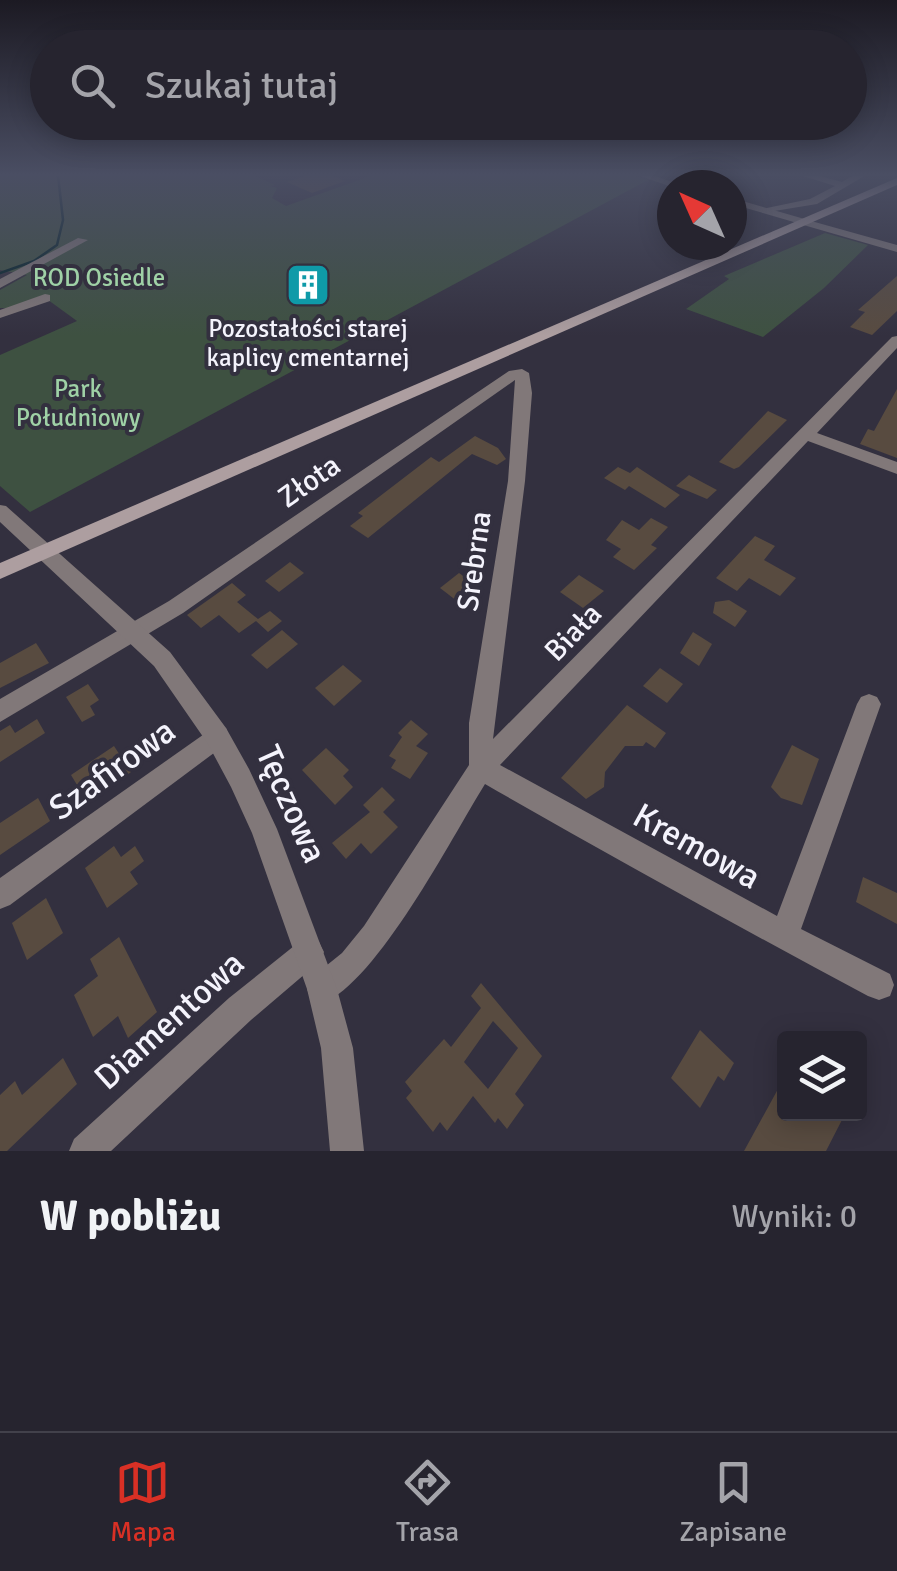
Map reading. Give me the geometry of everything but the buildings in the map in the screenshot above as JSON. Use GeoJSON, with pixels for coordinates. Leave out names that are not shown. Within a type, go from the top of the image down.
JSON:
{"type":"FeatureCollection","features":[{"type":"Feature","properties":{"kind":"main road"},"geometry":{"type":"LineString","coordinates":[[0,571],[665,283],[724,265],[797,229]]}},
{"type":"Feature","properties":{"kind":"street"},"geometry":{"type":"LineString","coordinates":[[828,229],[897,249]]}},
{"type":"Feature","properties":{"kind":"street"},"geometry":{"type":"LineString","coordinates":[[838,229],[843,233]]}},
{"type":"Feature","properties":{"kind":"street"},"geometry":{"type":"LineString","coordinates":[[0,284],[82,240]]}},
{"type":"Feature","properties":{"kind":"street"},"geometry":{"type":"LineString","coordinates":[[0,314],[45,298]]}},
{"type":"Feature","properties":{"kind":"street","name":"Biała"},"geometry":{"type":"LineString","coordinates":[[322,989],[352,964],[374,936],[482,768],[897,340]]}},
{"type":"Feature","properties":{"kind":"street","name":"Złota"},"geometry":{"type":"LineString","coordinates":[[0,711],[176,607],[514,374]]}},
{"type":"Feature","properties":{"kind":"street","name":"Srebrna"},"geometry":{"type":"LineString","coordinates":[[482,768],[482,723],[523,424],[525,374],[514,374]]}},
{"type":"Feature","properties":{"kind":"street"},"geometry":{"type":"LineString","coordinates":[[808,435],[897,468]]}},
{"type":"Feature","properties":{"kind":"street","name":"Tęczowa"},"geometry":{"type":"LineString","coordinates":[[0,511],[134,630],[187,690],[217,736],[264,830],[322,989],[337,1048],[346,1151]]}},
{"type":"Feature","properties":{"kind":"street"},"geometry":{"type":"LineString","coordinates":[[784,936],[869,704]]}},
{"type":"Feature","properties":{"kind":"street","name":"Szafirowa"},"geometry":{"type":"LineString","coordinates":[[0,895],[217,736]]}},
{"type":"Feature","properties":{"kind":"street","name":"Kremowa"},"geometry":{"type":"LineString","coordinates":[[482,768],[879,985]]}},
{"type":"Feature","properties":{"kind":"street","name":"Diamentowa"},"geometry":{"type":"LineString","coordinates":[[86,1151],[240,1009],[309,952]]}},
{"type":"Feature","properties":{"kind":"green space","name":"Park Południowy"},"geometry":{"type":"Polygon","coordinates":[[[0,229],[557,229],[30,512],[0,486],[0,355],[77,321],[44,297],[0,308],[0,290],[27,275],[0,270],[0,229]]]}},
{"type":"Feature","properties":{"kind":"green space"},"geometry":{"type":"Polygon","coordinates":[[[825,233],[868,245],[824,288],[763,337],[686,309],[729,279],[724,276],[825,233]]]}},
{"type":"Feature","properties":{"kind":"waterway"},"geometry":{"type":"LineString","coordinates":[[0,273],[34,261],[57,245],[61,229]]}},
{"type":"Feature","properties":{"kind":"place","name":"Pozostałości starej kaplicy cmentarnej"},"geometry":{"type":"Point","coordinates":[308,285]}},
{"type":"Feature","properties":{"kind":"park label","name":"ROD Osiedle"},"geometry":{"type":"Point","coordinates":[99,277]}}]}
